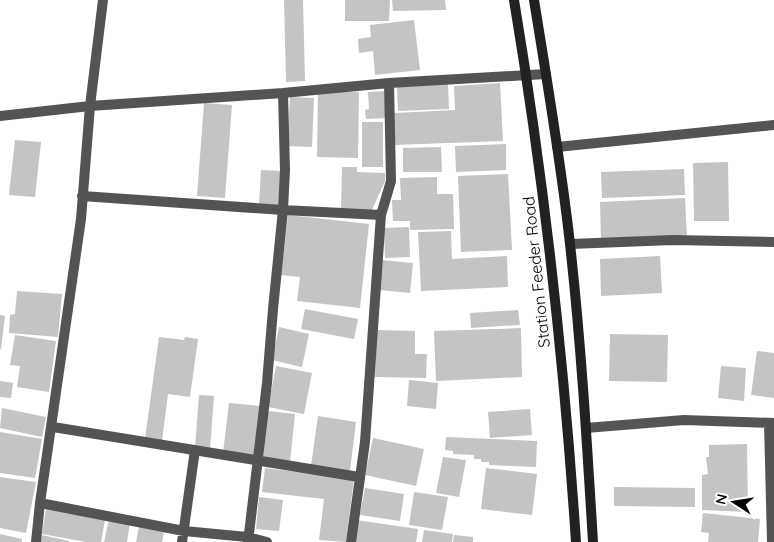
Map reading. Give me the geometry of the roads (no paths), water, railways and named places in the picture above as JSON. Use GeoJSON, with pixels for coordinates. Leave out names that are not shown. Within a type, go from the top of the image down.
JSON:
{"type":"FeatureCollection","features":[{"type":"Feature","properties":{"kind":"street"},"geometry":{"type":"LineString","coordinates":[[36,542],[81,219],[90,106],[103,0]]}},
{"type":"Feature","properties":{"kind":"street","name":"Station Feeder Road"},"geometry":{"type":"LineString","coordinates":[[514,0],[541,176],[566,407],[576,542]]}},
{"type":"Feature","properties":{"kind":"street"},"geometry":{"type":"LineString","coordinates":[[534,0],[570,244],[586,428],[593,542]]}},
{"type":"Feature","properties":{"kind":"street"},"geometry":{"type":"LineString","coordinates":[[0,116],[90,106],[283,93],[389,83],[546,74]]}},
{"type":"Feature","properties":{"kind":"street"},"geometry":{"type":"LineString","coordinates":[[351,542],[365,442],[381,215],[391,181],[389,83]]}},
{"type":"Feature","properties":{"kind":"street"},"geometry":{"type":"LineString","coordinates":[[248,540],[267,383],[283,210],[285,170],[283,93]]}},
{"type":"Feature","properties":{"kind":"street"},"geometry":{"type":"LineString","coordinates":[[557,147],[774,125]]}},
{"type":"Feature","properties":{"kind":"street"},"geometry":{"type":"LineString","coordinates":[[82,196],[381,215]]}},
{"type":"Feature","properties":{"kind":"street"},"geometry":{"type":"LineString","coordinates":[[570,244],[673,240],[774,242]]}},
{"type":"Feature","properties":{"kind":"street"},"geometry":{"type":"LineString","coordinates":[[586,428],[684,420],[772,423],[772,542]]}},
{"type":"Feature","properties":{"kind":"street"},"geometry":{"type":"LineString","coordinates":[[52,426],[359,477]]}},
{"type":"Feature","properties":{"kind":"street"},"geometry":{"type":"LineString","coordinates":[[182,542],[195,450]]}},
{"type":"Feature","properties":{"kind":"street"},"geometry":{"type":"LineString","coordinates":[[40,503],[184,531],[267,542]]}}]}
